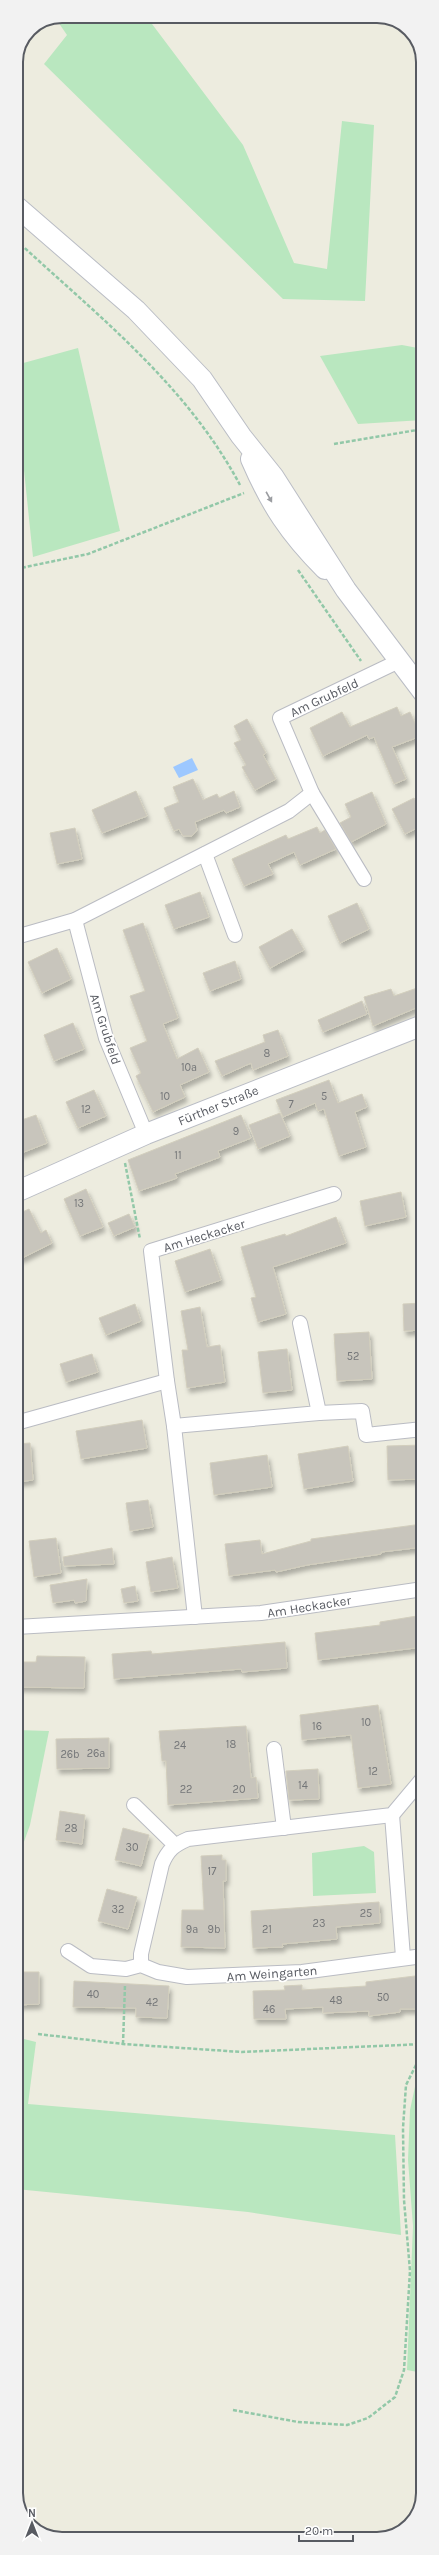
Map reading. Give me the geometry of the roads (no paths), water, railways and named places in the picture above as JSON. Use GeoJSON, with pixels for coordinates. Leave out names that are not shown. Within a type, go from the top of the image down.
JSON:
{"type":"FeatureCollection","features":[{"type":"Feature","properties":{"kind":"main road"},"geometry":{"type":"LineString","coordinates":[[23,212],[136,310],[202,379],[241,436],[289,498],[346,590],[416,683]]}},
{"type":"Feature","properties":{"kind":"main road","name":"Fürther Straße"},"geometry":{"type":"LineString","coordinates":[[23,1189],[146,1134],[416,1028]]}},
{"type":"Feature","properties":{"kind":"street","name":"Am Grubfeld"},"geometry":{"type":"LineString","coordinates":[[364,879],[312,793],[280,718],[398,661]]}},
{"type":"Feature","properties":{"kind":"street"},"geometry":{"type":"LineString","coordinates":[[23,935],[75,920],[289,811],[312,793]]}},
{"type":"Feature","properties":{"kind":"street"},"geometry":{"type":"LineString","coordinates":[[205,854],[235,935]]}},
{"type":"Feature","properties":{"kind":"street","name":"Am Grubfeld"},"geometry":{"type":"LineString","coordinates":[[75,920],[106,1038],[146,1134]]}},
{"type":"Feature","properties":{"kind":"street","name":"Am Heckacker"},"geometry":{"type":"LineString","coordinates":[[195,1617],[174,1426],[151,1251],[334,1194]]}},
{"type":"Feature","properties":{"kind":"street"},"geometry":{"type":"LineString","coordinates":[[300,1323],[319,1413]]}},
{"type":"Feature","properties":{"kind":"street"},"geometry":{"type":"LineString","coordinates":[[23,1421],[167,1381]]}},
{"type":"Feature","properties":{"kind":"street"},"geometry":{"type":"LineString","coordinates":[[174,1426],[319,1413],[362,1411],[366,1435],[416,1430]]}},
{"type":"Feature","properties":{"kind":"street","name":"Am Heckacker"},"geometry":{"type":"LineString","coordinates":[[23,1627],[261,1613],[416,1590]]}},
{"type":"Feature","properties":{"kind":"street"},"geometry":{"type":"LineString","coordinates":[[274,1749],[284,1828]]}},
{"type":"Feature","properties":{"kind":"street"},"geometry":{"type":"LineString","coordinates":[[68,1951],[91,1966],[126,1969],[141,1965],[141,1954],[162,1864],[167,1852],[175,1845],[188,1839],[392,1815],[416,1786]]}},
{"type":"Feature","properties":{"kind":"street"},"geometry":{"type":"LineString","coordinates":[[134,1805],[175,1845]]}},
{"type":"Feature","properties":{"kind":"street"},"geometry":{"type":"LineString","coordinates":[[392,1815],[403,1957]]}},
{"type":"Feature","properties":{"kind":"street","name":"Am Weingarten"},"geometry":{"type":"LineString","coordinates":[[141,1965],[158,1972],[187,1977],[233,1976],[302,1972],[416,1956]]}},
{"type":"Feature","properties":{"kind":"water"},"geometry":{"type":"Polygon","coordinates":[[[192,758],[198,770],[179,778],[173,767],[192,758]]]}}]}
